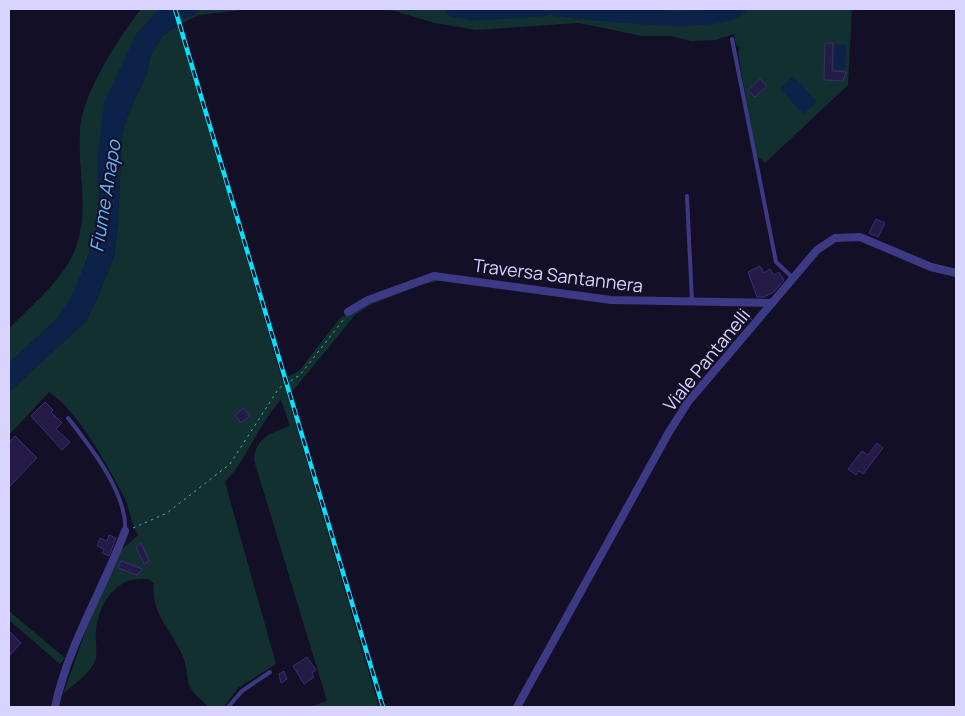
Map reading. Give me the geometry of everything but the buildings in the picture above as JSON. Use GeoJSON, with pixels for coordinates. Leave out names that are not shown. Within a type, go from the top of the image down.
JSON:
{"type":"FeatureCollection","features":[{"type":"Feature","properties":{"kind":"street","name":"Viale Pantanelli"},"geometry":{"type":"LineString","coordinates":[[517,707],[669,432],[688,402],[822,246],[835,238],[860,237],[931,267],[956,274]]}},
{"type":"Feature","properties":{"kind":"street","name":"Traversa Santannera"},"geometry":{"type":"LineString","coordinates":[[348,312],[368,300],[434,276],[588,298],[638,302],[772,303]]}},
{"type":"Feature","properties":{"kind":"street"},"geometry":{"type":"LineString","coordinates":[[55,707],[58,693],[76,644],[125,531]]}},
{"type":"Feature","properties":{"kind":"lane"},"geometry":{"type":"LineString","coordinates":[[732,39],[776,262],[793,278]]}},
{"type":"Feature","properties":{"kind":"lane"},"geometry":{"type":"LineString","coordinates":[[687,196],[692,302]]}},
{"type":"Feature","properties":{"kind":"lane"},"geometry":{"type":"LineString","coordinates":[[68,418],[90,446],[114,490],[126,522],[125,531]]}},
{"type":"Feature","properties":{"kind":"lane"},"geometry":{"type":"LineString","coordinates":[[228,707],[242,691],[270,672]]}},
{"type":"Feature","properties":{"kind":"path"},"geometry":{"type":"LineString","coordinates":[[125,531],[167,513],[230,464],[279,388],[300,375],[340,326],[348,312]]}},
{"type":"Feature","properties":{"kind":"green space"},"geometry":{"type":"Polygon","coordinates":[[[141,9],[159,9],[97,161],[100,201],[96,232],[85,265],[72,297],[56,320],[9,363],[9,329],[56,280],[71,259],[76,247],[80,232],[83,203],[80,145],[82,116],[94,83],[103,66],[141,9]]]}},
{"type":"Feature","properties":{"kind":"green space"},"geometry":{"type":"Polygon","coordinates":[[[173,9],[251,9],[199,15],[178,25],[173,9]]]}},
{"type":"Feature","properties":{"kind":"green space"},"geometry":{"type":"Polygon","coordinates":[[[387,9],[852,9],[848,85],[765,163],[756,155],[738,53],[740,47],[736,45],[734,34],[715,40],[691,41],[671,36],[642,36],[579,23],[476,30],[435,23],[387,9]]]}},
{"type":"Feature","properties":{"kind":"green space"},"geometry":{"type":"Polygon","coordinates":[[[178,25],[282,380],[299,371],[340,318],[367,304],[433,279],[453,281],[437,281],[421,285],[370,305],[355,315],[297,386],[287,395],[379,707],[309,707],[327,701],[254,460],[255,452],[261,441],[271,434],[290,426],[281,400],[273,409],[233,473],[225,482],[276,664],[238,688],[224,707],[208,707],[195,695],[190,686],[183,657],[155,604],[154,583],[146,579],[132,580],[117,587],[106,599],[97,622],[97,653],[93,666],[63,694],[87,627],[119,552],[138,535],[125,499],[110,471],[82,426],[71,413],[49,392],[9,435],[9,392],[85,322],[98,296],[114,257],[118,222],[122,136],[127,117],[147,73],[150,57],[162,36],[178,25]]]}},
{"type":"Feature","properties":{"kind":"green space"},"geometry":{"type":"Polygon","coordinates":[[[9,611],[65,658],[60,664],[9,620],[9,611]]]}},
{"type":"Feature","properties":{"kind":"water"},"geometry":{"type":"Polygon","coordinates":[[[159,9],[173,9],[178,25],[162,36],[150,57],[147,73],[127,117],[122,136],[118,222],[114,257],[85,322],[9,392],[9,363],[56,320],[71,297],[85,265],[96,232],[100,201],[97,161],[104,102],[137,33],[159,9]]]}},
{"type":"Feature","properties":{"kind":"water"},"geometry":{"type":"Polygon","coordinates":[[[835,44],[846,45],[845,69],[834,69],[835,44]]]}},
{"type":"Feature","properties":{"kind":"water"},"geometry":{"type":"Polygon","coordinates":[[[793,76],[817,102],[803,114],[780,88],[793,76]]]}},
{"type":"Feature","properties":{"kind":"waterway","name":"Fiume Anapo"},"geometry":{"type":"LineString","coordinates":[[160,26],[167,17],[190,9]]}},
{"type":"Feature","properties":{"kind":"waterway","name":"Fiume Anapo"},"geometry":{"type":"LineString","coordinates":[[453,9],[475,13],[544,9]]}},
{"type":"Feature","properties":{"kind":"waterway","name":"Fiume Anapo"},"geometry":{"type":"LineString","coordinates":[[556,9],[678,18],[723,15],[738,9]]}},
{"type":"Feature","properties":{"kind":"railway"},"geometry":{"type":"LineString","coordinates":[[175,9],[383,707]]}}]}
